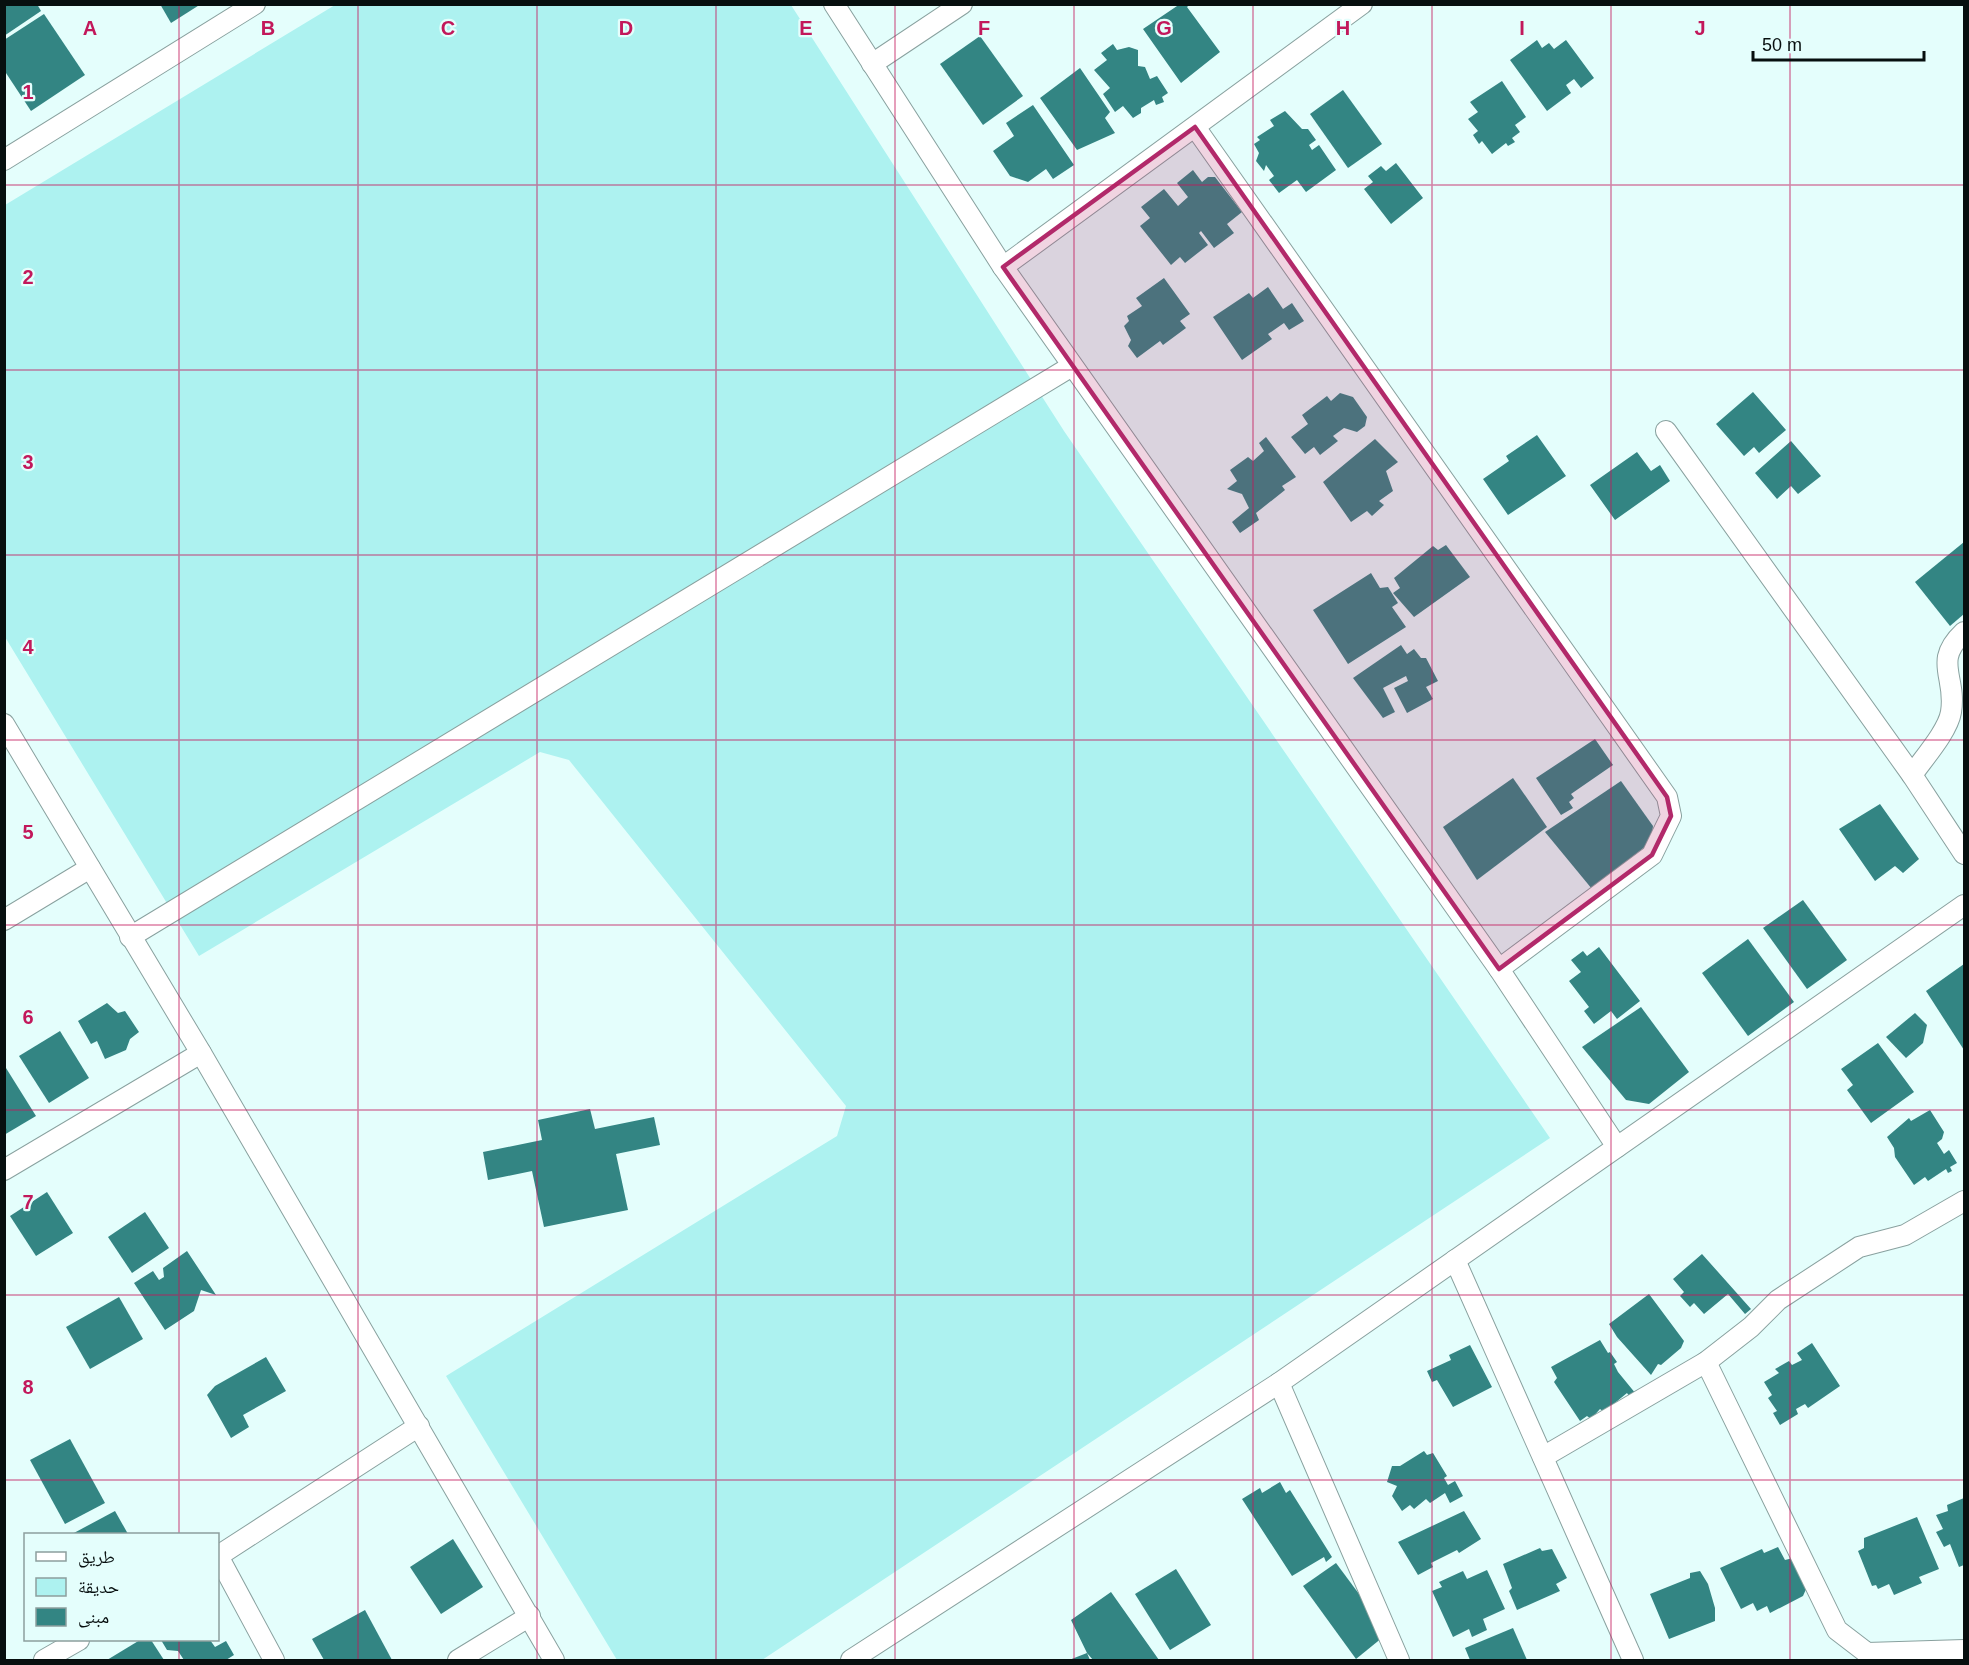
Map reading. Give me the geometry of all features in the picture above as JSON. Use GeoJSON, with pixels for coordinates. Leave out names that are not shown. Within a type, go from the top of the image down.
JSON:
{"type":"FeatureCollection","features":[{"type":"Feature","properties":{"kind":"street"},"geometry":{"type":"LineString","coordinates":[[4,160],[255,4]]}},
{"type":"Feature","properties":{"kind":"street"},"geometry":{"type":"LineString","coordinates":[[834,4],[1003,267],[1499,969],[1617,1147]]}},
{"type":"Feature","properties":{"kind":"street"},"geometry":{"type":"LineString","coordinates":[[872,64],[962,4]]}},
{"type":"Feature","properties":{"kind":"street"},"geometry":{"type":"LineString","coordinates":[[1003,267],[1362,4]]}},
{"type":"Feature","properties":{"kind":"street"},"geometry":{"type":"LineString","coordinates":[[1195,127],[1667,797],[1671,816],[1652,855],[1499,969]]}},
{"type":"Feature","properties":{"kind":"street"},"geometry":{"type":"LineString","coordinates":[[130,937],[1072,366]]}},
{"type":"Feature","properties":{"kind":"street"},"geometry":{"type":"LineString","coordinates":[[1666,431],[1912,775],[1965,854]]}},
{"type":"Feature","properties":{"kind":"street"},"geometry":{"type":"LineString","coordinates":[[1912,775],[1933,746],[1951,714],[1952,686],[1946,656],[1953,643],[1965,632]]}},
{"type":"Feature","properties":{"kind":"street"},"geometry":{"type":"LineString","coordinates":[[4,724],[201,1053],[554,1660]]}},
{"type":"Feature","properties":{"kind":"street"},"geometry":{"type":"LineString","coordinates":[[4,920],[90,868]]}},
{"type":"Feature","properties":{"kind":"street"},"geometry":{"type":"LineString","coordinates":[[851,1660],[1279,1383],[1965,905]]}},
{"type":"Feature","properties":{"kind":"street"},"geometry":{"type":"LineString","coordinates":[[4,1170],[201,1053]]}},
{"type":"Feature","properties":{"kind":"street"},"geometry":{"type":"LineString","coordinates":[[1542,1457],[1706,1362],[1751,1327],[1778,1300],[1859,1247],[1905,1235],[1965,1201]]}},
{"type":"Feature","properties":{"kind":"street"},"geometry":{"type":"LineString","coordinates":[[1455,1260],[1633,1660]]}},
{"type":"Feature","properties":{"kind":"street"},"geometry":{"type":"LineString","coordinates":[[1706,1362],[1837,1630],[1862,1657],[1965,1650]]}},
{"type":"Feature","properties":{"kind":"street"},"geometry":{"type":"LineString","coordinates":[[1279,1383],[1392,1658]]}},
{"type":"Feature","properties":{"kind":"street"},"geometry":{"type":"LineString","coordinates":[[219,1555],[419,1426]]}},
{"type":"Feature","properties":{"kind":"street"},"geometry":{"type":"LineString","coordinates":[[219,1558],[274,1660]]}},
{"type":"Feature","properties":{"kind":"street"},"geometry":{"type":"LineString","coordinates":[[458,1660],[530,1616]]}},
{"type":"Feature","properties":{"kind":"street"},"geometry":{"type":"LineString","coordinates":[[44,1660],[77,1641]]}},
{"type":"Feature","properties":{"kind":"highlighted area"},"geometry":{"type":"Polygon","coordinates":[[[1195,127],[1667,797],[1671,816],[1652,855],[1499,969],[1003,267],[1195,127]]]}},
{"type":"Feature","properties":{"kind":"green space"},"geometry":{"type":"Polygon","coordinates":[[[335,5],[791,5],[1064,431],[1550,1138],[762,1660],[617,1660],[446,1376],[837,1136],[846,1106],[569,760],[540,752],[199,956],[5,637],[5,205],[335,5]]]}},
{"type":"Feature","properties":{"kind":"building"},"geometry":{"type":"Polygon","coordinates":[[[4,4],[37,4],[41,11],[4,36],[4,4]]]}},
{"type":"Feature","properties":{"kind":"building"},"geometry":{"type":"Polygon","coordinates":[[[160,4],[201,4],[171,23],[160,4]]]}},
{"type":"Feature","properties":{"kind":"building"},"geometry":{"type":"Polygon","coordinates":[[[1180,4],[1190,4],[1187,7],[1220,52],[1181,83],[1143,29],[1180,4]]]}},
{"type":"Feature","properties":{"kind":"building"},"geometry":{"type":"Polygon","coordinates":[[[44,14],[85,75],[31,111],[4,70],[4,40],[44,14]]]}},
{"type":"Feature","properties":{"kind":"building"},"geometry":{"type":"Polygon","coordinates":[[[980,36],[1023,96],[983,125],[940,64],[980,36]]]}},
{"type":"Feature","properties":{"kind":"building"},"geometry":{"type":"Polygon","coordinates":[[[1537,40],[1542,48],[1549,43],[1554,49],[1566,40],[1594,78],[1581,88],[1574,79],[1566,85],[1571,93],[1547,111],[1510,60],[1537,40]]]}},
{"type":"Feature","properties":{"kind":"building"},"geometry":{"type":"Polygon","coordinates":[[[1113,44],[1117,50],[1129,47],[1138,50],[1138,66],[1145,67],[1150,79],[1157,76],[1168,93],[1162,97],[1164,102],[1156,105],[1154,100],[1141,108],[1141,113],[1133,118],[1123,106],[1115,112],[1103,94],[1110,88],[1094,70],[1107,60],[1101,53],[1113,44]]]}},
{"type":"Feature","properties":{"kind":"building"},"geometry":{"type":"Polygon","coordinates":[[[1080,68],[1110,112],[1105,118],[1115,133],[1077,150],[1040,98],[1080,68]]]}},
{"type":"Feature","properties":{"kind":"building"},"geometry":{"type":"Polygon","coordinates":[[[1502,81],[1526,117],[1515,125],[1520,132],[1512,138],[1515,142],[1508,146],[1506,143],[1492,154],[1482,141],[1479,144],[1473,135],[1478,131],[1468,119],[1478,112],[1470,102],[1502,81]]]}},
{"type":"Feature","properties":{"kind":"building"},"geometry":{"type":"Polygon","coordinates":[[[1343,90],[1382,144],[1348,168],[1310,114],[1343,90]]]}},
{"type":"Feature","properties":{"kind":"building"},"geometry":{"type":"Polygon","coordinates":[[[1033,105],[1074,165],[1053,179],[1046,169],[1028,182],[1010,176],[993,151],[1014,136],[1006,123],[1033,105]]]}},
{"type":"Feature","properties":{"kind":"building"},"geometry":{"type":"Polygon","coordinates":[[[1285,111],[1302,129],[1308,129],[1316,140],[1309,145],[1312,150],[1319,145],[1336,170],[1306,192],[1297,180],[1279,193],[1269,180],[1274,176],[1266,165],[1264,171],[1256,161],[1259,153],[1254,144],[1260,140],[1257,137],[1274,126],[1270,120],[1285,111]]]}},
{"type":"Feature","properties":{"kind":"building"},"geometry":{"type":"Polygon","coordinates":[[[1396,163],[1423,198],[1391,224],[1364,189],[1373,182],[1368,176],[1381,166],[1386,171],[1396,163]]]}},
{"type":"Feature","properties":{"kind":"building"},"geometry":{"type":"Polygon","coordinates":[[[1193,170],[1202,182],[1208,177],[1215,177],[1242,212],[1227,224],[1234,233],[1214,248],[1201,231],[1199,233],[1208,245],[1185,263],[1180,257],[1171,265],[1140,226],[1150,218],[1141,207],[1164,189],[1178,206],[1188,197],[1177,183],[1193,170]]]}},
{"type":"Feature","properties":{"kind":"building"},"geometry":{"type":"Polygon","coordinates":[[[1164,278],[1190,314],[1180,321],[1186,328],[1163,345],[1160,341],[1137,358],[1128,346],[1131,340],[1124,326],[1129,321],[1127,316],[1142,306],[1136,298],[1164,278]]]}},
{"type":"Feature","properties":{"kind":"building"},"geometry":{"type":"Polygon","coordinates":[[[1268,287],[1283,309],[1292,303],[1304,321],[1289,330],[1284,323],[1268,334],[1272,339],[1242,360],[1213,317],[1249,293],[1253,298],[1268,287]]]}},
{"type":"Feature","properties":{"kind":"building"},"geometry":{"type":"Polygon","coordinates":[[[1753,392],[1786,430],[1759,453],[1754,447],[1744,456],[1716,424],[1753,392]]]}},
{"type":"Feature","properties":{"kind":"building"},"geometry":{"type":"Polygon","coordinates":[[[1340,393],[1353,397],[1367,417],[1365,426],[1357,432],[1344,428],[1333,436],[1338,441],[1320,455],[1314,447],[1305,454],[1291,437],[1308,424],[1302,415],[1327,396],[1331,401],[1340,393]]]}},
{"type":"Feature","properties":{"kind":"building"},"geometry":{"type":"Polygon","coordinates":[[[1537,435],[1566,476],[1508,515],[1483,479],[1509,461],[1506,456],[1537,435]]]}},
{"type":"Feature","properties":{"kind":"building"},"geometry":{"type":"Polygon","coordinates":[[[1266,437],[1296,477],[1282,486],[1285,490],[1256,513],[1259,520],[1240,533],[1232,522],[1249,508],[1242,494],[1227,489],[1237,481],[1230,470],[1248,457],[1253,461],[1264,451],[1259,443],[1266,437]]]}},
{"type":"Feature","properties":{"kind":"building"},"geometry":{"type":"Polygon","coordinates":[[[1375,439],[1398,462],[1386,471],[1393,491],[1379,501],[1384,505],[1372,516],[1367,511],[1351,522],[1323,482],[1375,439]]]}},
{"type":"Feature","properties":{"kind":"building"},"geometry":{"type":"Polygon","coordinates":[[[1791,441],[1821,476],[1798,494],[1791,486],[1777,499],[1755,473],[1791,441]]]}},
{"type":"Feature","properties":{"kind":"building"},"geometry":{"type":"Polygon","coordinates":[[[1637,452],[1651,471],[1660,465],[1670,481],[1615,520],[1590,485],[1637,452]]]}},
{"type":"Feature","properties":{"kind":"building"},"geometry":{"type":"Polygon","coordinates":[[[1964,542],[1964,614],[1950,626],[1915,582],[1964,542]]]}},
{"type":"Feature","properties":{"kind":"building"},"geometry":{"type":"Polygon","coordinates":[[[1446,545],[1470,577],[1414,617],[1393,593],[1400,588],[1394,578],[1433,546],[1438,550],[1446,545]]]}},
{"type":"Feature","properties":{"kind":"building"},"geometry":{"type":"Polygon","coordinates":[[[1371,573],[1380,588],[1388,587],[1398,603],[1392,607],[1406,627],[1348,664],[1313,610],[1371,573]]]}},
{"type":"Feature","properties":{"kind":"building"},"geometry":{"type":"Polygon","coordinates":[[[1401,645],[1407,654],[1414,649],[1421,658],[1426,658],[1438,681],[1426,687],[1433,699],[1407,713],[1394,688],[1408,681],[1406,676],[1383,688],[1395,712],[1383,718],[1353,678],[1401,645]]]}},
{"type":"Feature","properties":{"kind":"building"},"geometry":{"type":"Polygon","coordinates":[[[1595,739],[1613,765],[1571,794],[1574,798],[1569,802],[1573,808],[1561,815],[1536,778],[1595,739]]]}},
{"type":"Feature","properties":{"kind":"building"},"geometry":{"type":"Polygon","coordinates":[[[1513,778],[1547,827],[1477,880],[1443,827],[1513,778]]]}},
{"type":"Feature","properties":{"kind":"building"},"geometry":{"type":"Polygon","coordinates":[[[1621,781],[1653,826],[1651,842],[1592,889],[1545,832],[1621,781]]]}},
{"type":"Feature","properties":{"kind":"building"},"geometry":{"type":"Polygon","coordinates":[[[1880,804],[1919,859],[1903,873],[1895,866],[1875,881],[1839,829],[1880,804]]]}},
{"type":"Feature","properties":{"kind":"building"},"geometry":{"type":"Polygon","coordinates":[[[1803,900],[1847,960],[1807,989],[1763,928],[1803,900]]]}},
{"type":"Feature","properties":{"kind":"building"},"geometry":{"type":"Polygon","coordinates":[[[1748,939],[1794,1002],[1748,1036],[1702,973],[1748,939]]]}},
{"type":"Feature","properties":{"kind":"building"},"geometry":{"type":"Polygon","coordinates":[[[1599,947],[1640,1001],[1617,1019],[1611,1011],[1594,1024],[1584,1011],[1589,1007],[1569,981],[1581,972],[1571,960],[1583,951],[1587,956],[1599,947]]]}},
{"type":"Feature","properties":{"kind":"building"},"geometry":{"type":"Polygon","coordinates":[[[1964,964],[1964,1050],[1926,991],[1964,964]]]}},
{"type":"Feature","properties":{"kind":"building"},"geometry":{"type":"Polygon","coordinates":[[[107,1003],[118,1013],[125,1011],[139,1032],[130,1039],[126,1050],[105,1059],[97,1041],[91,1044],[78,1021],[107,1003]]]}},
{"type":"Feature","properties":{"kind":"building"},"geometry":{"type":"Polygon","coordinates":[[[1641,1007],[1689,1072],[1649,1104],[1626,1100],[1582,1047],[1641,1007]]]}},
{"type":"Feature","properties":{"kind":"building"},"geometry":{"type":"Polygon","coordinates":[[[1915,1013],[1927,1025],[1923,1043],[1906,1058],[1886,1037],[1915,1013]]]}},
{"type":"Feature","properties":{"kind":"building"},"geometry":{"type":"Polygon","coordinates":[[[60,1031],[89,1078],[49,1103],[19,1056],[60,1031]]]}},
{"type":"Feature","properties":{"kind":"building"},"geometry":{"type":"Polygon","coordinates":[[[1878,1043],[1914,1092],[1871,1123],[1847,1090],[1853,1085],[1841,1069],[1878,1043]]]}},
{"type":"Feature","properties":{"kind":"building"},"geometry":{"type":"Polygon","coordinates":[[[6,1068],[36,1116],[4,1135],[4,1070],[6,1068]]]}},
{"type":"Feature","properties":{"kind":"building"},"geometry":{"type":"Polygon","coordinates":[[[590,1109],[595,1129],[654,1117],[660,1145],[616,1154],[628,1210],[544,1227],[532,1171],[488,1180],[483,1152],[542,1140],[538,1120],[590,1109]]]}},
{"type":"Feature","properties":{"kind":"building"},"geometry":{"type":"Polygon","coordinates":[[[1930,1110],[1944,1132],[1942,1139],[1937,1143],[1944,1154],[1949,1150],[1957,1163],[1950,1167],[1952,1171],[1948,1173],[1946,1169],[1928,1181],[1925,1177],[1914,1185],[1895,1157],[1894,1148],[1887,1137],[1909,1118],[1911,1121],[1930,1110]]]}},
{"type":"Feature","properties":{"kind":"building"},"geometry":{"type":"Polygon","coordinates":[[[47,1192],[73,1233],[36,1256],[10,1216],[47,1192]]]}},
{"type":"Feature","properties":{"kind":"building"},"geometry":{"type":"Polygon","coordinates":[[[145,1212],[169,1248],[132,1273],[108,1237],[145,1212]]]}},
{"type":"Feature","properties":{"kind":"building"},"geometry":{"type":"Polygon","coordinates":[[[187,1251],[216,1295],[201,1290],[194,1311],[165,1330],[134,1283],[153,1271],[159,1280],[164,1277],[163,1268],[187,1251]]]}},
{"type":"Feature","properties":{"kind":"building"},"geometry":{"type":"Polygon","coordinates":[[[1702,1254],[1751,1309],[1745,1314],[1728,1294],[1704,1314],[1694,1303],[1690,1307],[1680,1296],[1684,1292],[1673,1279],[1702,1254]]]}},
{"type":"Feature","properties":{"kind":"building"},"geometry":{"type":"Polygon","coordinates":[[[1649,1294],[1684,1341],[1681,1348],[1661,1365],[1658,1364],[1651,1375],[1617,1337],[1609,1324],[1649,1294]]]}},
{"type":"Feature","properties":{"kind":"building"},"geometry":{"type":"Polygon","coordinates":[[[119,1297],[143,1339],[90,1369],[66,1327],[119,1297]]]}},
{"type":"Feature","properties":{"kind":"building"},"geometry":{"type":"Polygon","coordinates":[[[1600,1340],[1617,1362],[1614,1364],[1618,1372],[1636,1394],[1631,1399],[1627,1393],[1604,1412],[1600,1409],[1591,1419],[1587,1416],[1580,1421],[1554,1382],[1557,1378],[1551,1367],[1600,1340]]]}},
{"type":"Feature","properties":{"kind":"building"},"geometry":{"type":"Polygon","coordinates":[[[1812,1343],[1840,1386],[1808,1408],[1805,1404],[1796,1409],[1798,1414],[1780,1425],[1773,1413],[1777,1411],[1768,1398],[1772,1395],[1764,1382],[1779,1373],[1775,1369],[1789,1361],[1792,1365],[1802,1360],[1797,1353],[1812,1343]]]}},
{"type":"Feature","properties":{"kind":"building"},"geometry":{"type":"Polygon","coordinates":[[[1470,1345],[1492,1387],[1453,1407],[1437,1380],[1432,1382],[1427,1371],[1451,1360],[1449,1355],[1470,1345]]]}},
{"type":"Feature","properties":{"kind":"building"},"geometry":{"type":"Polygon","coordinates":[[[266,1357],[286,1391],[243,1415],[249,1427],[231,1438],[207,1395],[215,1386],[266,1357]]]}},
{"type":"Feature","properties":{"kind":"building"},"geometry":{"type":"Polygon","coordinates":[[[70,1439],[105,1503],[65,1524],[30,1460],[70,1439]]]}},
{"type":"Feature","properties":{"kind":"building"},"geometry":{"type":"Polygon","coordinates":[[[1424,1451],[1427,1455],[1433,1453],[1447,1476],[1444,1478],[1448,1485],[1455,1481],[1463,1496],[1450,1503],[1445,1493],[1430,1503],[1426,1499],[1414,1509],[1410,1505],[1402,1511],[1392,1496],[1397,1486],[1387,1482],[1392,1466],[1400,1466],[1424,1451]]]}},
{"type":"Feature","properties":{"kind":"building"},"geometry":{"type":"Polygon","coordinates":[[[1280,1482],[1286,1493],[1290,1490],[1332,1557],[1326,1562],[1324,1557],[1292,1576],[1242,1499],[1260,1488],[1262,1493],[1280,1482]]]}},
{"type":"Feature","properties":{"kind":"building"},"geometry":{"type":"Polygon","coordinates":[[[1964,1498],[1964,1565],[1959,1567],[1950,1544],[1944,1547],[1936,1532],[1943,1529],[1936,1515],[1948,1511],[1947,1505],[1964,1498]]]}},
{"type":"Feature","properties":{"kind":"building"},"geometry":{"type":"Polygon","coordinates":[[[115,1511],[127,1533],[74,1533],[115,1511]]]}},
{"type":"Feature","properties":{"kind":"building"},"geometry":{"type":"Polygon","coordinates":[[[1464,1511],[1481,1539],[1459,1553],[1457,1550],[1431,1563],[1433,1567],[1418,1575],[1398,1542],[1464,1511]]]}},
{"type":"Feature","properties":{"kind":"building"},"geometry":{"type":"Polygon","coordinates":[[[1917,1517],[1939,1569],[1919,1577],[1922,1583],[1894,1595],[1889,1584],[1878,1589],[1876,1585],[1872,1586],[1858,1551],[1864,1548],[1864,1538],[1917,1517]]]}},
{"type":"Feature","properties":{"kind":"building"},"geometry":{"type":"Polygon","coordinates":[[[453,1539],[483,1587],[441,1614],[410,1567],[453,1539]]]}},
{"type":"Feature","properties":{"kind":"building"},"geometry":{"type":"Polygon","coordinates":[[[1778,1547],[1785,1560],[1793,1558],[1807,1587],[1803,1596],[1770,1613],[1767,1606],[1757,1611],[1753,1603],[1741,1609],[1720,1568],[1762,1549],[1764,1553],[1778,1547]]]}},
{"type":"Feature","properties":{"kind":"building"},"geometry":{"type":"Polygon","coordinates":[[[1540,1548],[1542,1551],[1552,1549],[1567,1578],[1556,1584],[1560,1591],[1517,1610],[1509,1591],[1512,1588],[1503,1564],[1540,1548]]]}},
{"type":"Feature","properties":{"kind":"building"},"geometry":{"type":"Polygon","coordinates":[[[1336,1563],[1388,1633],[1356,1659],[1303,1586],[1336,1563]]]}},
{"type":"Feature","properties":{"kind":"building"},"geometry":{"type":"Polygon","coordinates":[[[1176,1569],[1211,1625],[1170,1650],[1135,1594],[1176,1569]]]}},
{"type":"Feature","properties":{"kind":"building"},"geometry":{"type":"Polygon","coordinates":[[[1487,1570],[1505,1609],[1483,1619],[1487,1630],[1472,1637],[1469,1629],[1453,1637],[1432,1591],[1442,1587],[1439,1582],[1463,1571],[1467,1579],[1487,1570]]]}},
{"type":"Feature","properties":{"kind":"building"},"geometry":{"type":"Polygon","coordinates":[[[1700,1571],[1708,1584],[1715,1608],[1715,1621],[1669,1639],[1650,1594],[1690,1578],[1690,1573],[1700,1571]]]}},
{"type":"Feature","properties":{"kind":"building"},"geometry":{"type":"Polygon","coordinates":[[[1111,1592],[1159,1660],[1093,1660],[1087,1653],[1071,1620],[1111,1592]]]}},
{"type":"Feature","properties":{"kind":"building"},"geometry":{"type":"Polygon","coordinates":[[[365,1610],[392,1660],[324,1660],[312,1639],[365,1610]]]}},
{"type":"Feature","properties":{"kind":"building"},"geometry":{"type":"Polygon","coordinates":[[[1513,1628],[1527,1660],[1470,1660],[1465,1648],[1513,1628]]]}},
{"type":"Feature","properties":{"kind":"building"},"geometry":{"type":"Polygon","coordinates":[[[138,1641],[152,1641],[164,1660],[107,1660],[138,1641]]]}},
{"type":"Feature","properties":{"kind":"building"},"geometry":{"type":"Polygon","coordinates":[[[162,1641],[211,1641],[215,1647],[226,1641],[234,1655],[226,1660],[184,1660],[178,1651],[167,1650],[162,1641]]]}},
{"type":"Feature","properties":{"kind":"building"},"geometry":{"type":"Polygon","coordinates":[[[1087,1653],[1090,1660],[1069,1660],[1087,1653]]]}}]}
